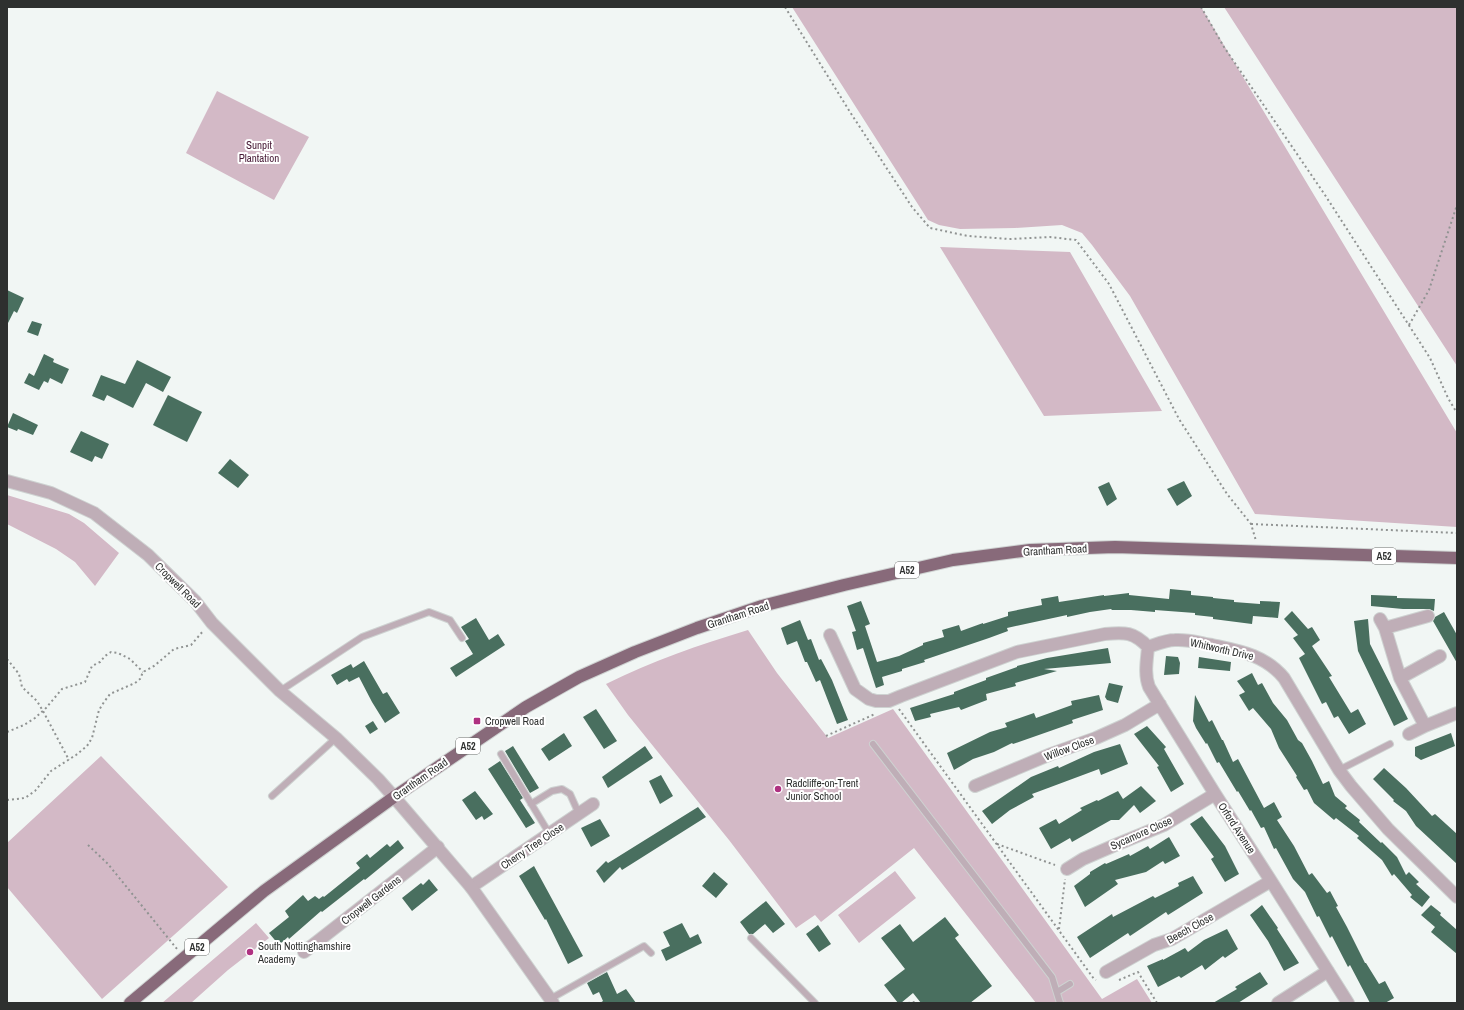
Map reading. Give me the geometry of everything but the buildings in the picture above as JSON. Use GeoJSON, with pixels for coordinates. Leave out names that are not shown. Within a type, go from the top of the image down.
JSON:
{"type":"FeatureCollection","features":[{"type":"Feature","properties":{"kind":"highway","name":"Grantham Road"},"geometry":{"type":"LineString","coordinates":[[130,1003],[264,891],[394,797],[526,707],[579,677],[642,650],[697,628],[762,606],[844,585],[953,560],[1030,550],[1115,547],[1457,558]]}},
{"type":"Feature","properties":{"kind":"street","name":"Cropwell Road"},"geometry":{"type":"LineString","coordinates":[[7,481],[51,493],[94,513],[148,556],[195,601],[212,623],[280,691],[336,738],[378,779],[471,887],[551,1001]]}},
{"type":"Feature","properties":{"kind":"street"},"geometry":{"type":"LineString","coordinates":[[1425,726],[1400,678],[1382,623],[1428,616]]}},
{"type":"Feature","properties":{"kind":"street"},"geometry":{"type":"LineString","coordinates":[[830,635],[855,689],[869,699],[883,702],[1017,652],[1040,647],[1105,634],[1118,633],[1134,635],[1148,647]]}},
{"type":"Feature","properties":{"kind":"street","name":"Whitworth Drive"},"geometry":{"type":"LineString","coordinates":[[1148,647],[1165,641],[1187,640],[1244,652],[1258,657],[1277,669],[1284,678],[1339,770],[1351,786],[1388,829],[1457,897]]}},
{"type":"Feature","properties":{"kind":"street","name":"Orford Avenue"},"geometry":{"type":"LineString","coordinates":[[1148,647],[1146,671],[1147,681],[1215,794],[1348,1003]]}},
{"type":"Feature","properties":{"kind":"street"},"geometry":{"type":"LineString","coordinates":[[1400,678],[1440,656]]}},
{"type":"Feature","properties":{"kind":"street","name":"Willow Close"},"geometry":{"type":"LineString","coordinates":[[975,786],[1050,754],[1096,738],[1125,725],[1160,704]]}},
{"type":"Feature","properties":{"kind":"street"},"geometry":{"type":"LineString","coordinates":[[1409,734],[1457,713]]}},
{"type":"Feature","properties":{"kind":"street","name":"Sycamore Close"},"geometry":{"type":"LineString","coordinates":[[1066,869],[1083,859],[1164,825],[1215,794]]}},
{"type":"Feature","properties":{"kind":"street","name":"Cherry Tree Close"},"geometry":{"type":"LineString","coordinates":[[471,887],[593,804]]}},
{"type":"Feature","properties":{"kind":"street","name":"Cropwell Gardens"},"geometry":{"type":"LineString","coordinates":[[304,952],[438,847]]}},
{"type":"Feature","properties":{"kind":"street","name":"Beech Close"},"geometry":{"type":"LineString","coordinates":[[1107,978],[1154,945],[1172,940],[1271,881]]}},
{"type":"Feature","properties":{"kind":"street"},"geometry":{"type":"LineString","coordinates":[[1278,1003],[1328,971]]}},
{"type":"Feature","properties":{"kind":"lane"},"geometry":{"type":"LineString","coordinates":[[280,691],[362,637],[430,612],[450,620],[462,638]]}},
{"type":"Feature","properties":{"kind":"lane"},"geometry":{"type":"LineString","coordinates":[[272,796],[336,738]]}},
{"type":"Feature","properties":{"kind":"lane"},"geometry":{"type":"LineString","coordinates":[[873,744],[1052,977],[1060,1003]]}},
{"type":"Feature","properties":{"kind":"lane"},"geometry":{"type":"LineString","coordinates":[[1339,770],[1390,744]]}},
{"type":"Feature","properties":{"kind":"lane"},"geometry":{"type":"LineString","coordinates":[[501,754],[549,833]]}},
{"type":"Feature","properties":{"kind":"lane"},"geometry":{"type":"LineString","coordinates":[[531,804],[552,791],[562,789],[570,794],[579,814]]}},
{"type":"Feature","properties":{"kind":"lane"},"geometry":{"type":"LineString","coordinates":[[751,938],[815,1003]]}},
{"type":"Feature","properties":{"kind":"lane"},"geometry":{"type":"LineString","coordinates":[[551,1001],[644,946],[650,953]]}},
{"type":"Feature","properties":{"kind":"lane"},"geometry":{"type":"LineString","coordinates":[[1057,992],[1070,984]]}},
{"type":"Feature","properties":{"kind":"path"},"geometry":{"type":"LineString","coordinates":[[785,7],[850,112],[912,207],[930,228],[968,236],[1009,239],[1050,237],[1076,240],[1109,284],[1179,419],[1226,494],[1252,524],[1258,551]]}},
{"type":"Feature","properties":{"kind":"path"},"geometry":{"type":"LineString","coordinates":[[1201,7],[1224,47],[1329,202],[1430,358],[1448,398],[1457,413]]}},
{"type":"Feature","properties":{"kind":"path"},"geometry":{"type":"LineString","coordinates":[[1409,325],[1429,290],[1457,205]]}},
{"type":"Feature","properties":{"kind":"path"},"geometry":{"type":"LineString","coordinates":[[1252,524],[1457,533]]}},
{"type":"Feature","properties":{"kind":"path"},"geometry":{"type":"LineString","coordinates":[[7,800],[25,798],[35,791],[51,771],[69,760],[87,746],[92,738],[97,717],[104,702],[110,694],[135,683],[140,679],[143,672],[154,666],[174,649],[191,644],[212,623]]}},
{"type":"Feature","properties":{"kind":"path"},"geometry":{"type":"LineString","coordinates":[[7,732],[36,718],[62,689],[85,682],[92,666],[100,662],[111,652],[118,653],[130,660],[143,672]]}},
{"type":"Feature","properties":{"kind":"path"},"geometry":{"type":"LineString","coordinates":[[7,659],[19,674],[22,687],[37,701],[69,760]]}},
{"type":"Feature","properties":{"kind":"path"},"geometry":{"type":"LineString","coordinates":[[893,699],[1094,978],[1107,978],[1138,972],[1157,1003]]}},
{"type":"Feature","properties":{"kind":"path"},"geometry":{"type":"LineString","coordinates":[[826,736],[875,713]]}},
{"type":"Feature","properties":{"kind":"path"},"geometry":{"type":"LineString","coordinates":[[997,844],[1066,869],[1059,930]]}},
{"type":"Feature","properties":{"kind":"path"},"geometry":{"type":"LineString","coordinates":[[88,845],[108,864],[184,957]]}},
{"type":"Feature","properties":{"kind":"path"},"geometry":{"type":"LineString","coordinates":[[908,1003],[916,1003]]}},
{"type":"Feature","properties":{"kind":"green space"},"geometry":{"type":"Polygon","coordinates":[[[792,7],[1201,7],[1457,433],[1457,527],[1255,514],[1130,296],[1082,233],[1062,225],[960,229],[939,225],[928,220],[792,7]]]}},
{"type":"Feature","properties":{"kind":"green space"},"geometry":{"type":"Polygon","coordinates":[[[1224,7],[1457,7],[1457,366],[1224,7]]]}},
{"type":"Feature","properties":{"kind":"green space","name":"Sunpit Plantation"},"geometry":{"type":"Polygon","coordinates":[[[217,91],[309,137],[274,200],[186,153],[217,91]]]}},
{"type":"Feature","properties":{"kind":"green space"},"geometry":{"type":"Polygon","coordinates":[[[940,247],[1070,252],[1162,411],[1044,416],[940,247]]]}},
{"type":"Feature","properties":{"kind":"green space"},"geometry":{"type":"Polygon","coordinates":[[[7,495],[69,514],[84,523],[119,553],[95,586],[75,562],[56,549],[7,524],[7,495]]]}},
{"type":"Feature","properties":{"kind":"green space","name":"Radcliffe-on-Trent Junior School"},"geometry":{"type":"Polygon","coordinates":[[[748,630],[777,673],[828,738],[893,709],[1102,999],[1137,979],[1152,1003],[1036,1003],[914,848],[821,922],[815,915],[796,928],[729,840],[628,715],[606,684],[676,654],[748,630]]]}},
{"type":"Feature","properties":{"kind":"green space"},"geometry":{"type":"Polygon","coordinates":[[[101,756],[228,887],[102,999],[7,887],[7,843],[101,756]]]}},
{"type":"Feature","properties":{"kind":"green space"},"geometry":{"type":"Polygon","coordinates":[[[895,871],[916,898],[859,943],[838,915],[895,871]]]}},
{"type":"Feature","properties":{"kind":"green space"},"geometry":{"type":"Polygon","coordinates":[[[256,923],[269,938],[228,970],[191,1003],[162,1003],[256,923]]]}},
{"type":"Feature","properties":{"kind":"place","name":"Cropwell Road"},"geometry":{"type":"Point","coordinates":[477,721]}},
{"type":"Feature","properties":{"kind":"place","name":"Radcliffe-on-Trent Junior School"},"geometry":{"type":"Point","coordinates":[778,789]}},
{"type":"Feature","properties":{"kind":"place","name":"South Nottinghamshire Academy"},"geometry":{"type":"Point","coordinates":[250,952]}}]}
